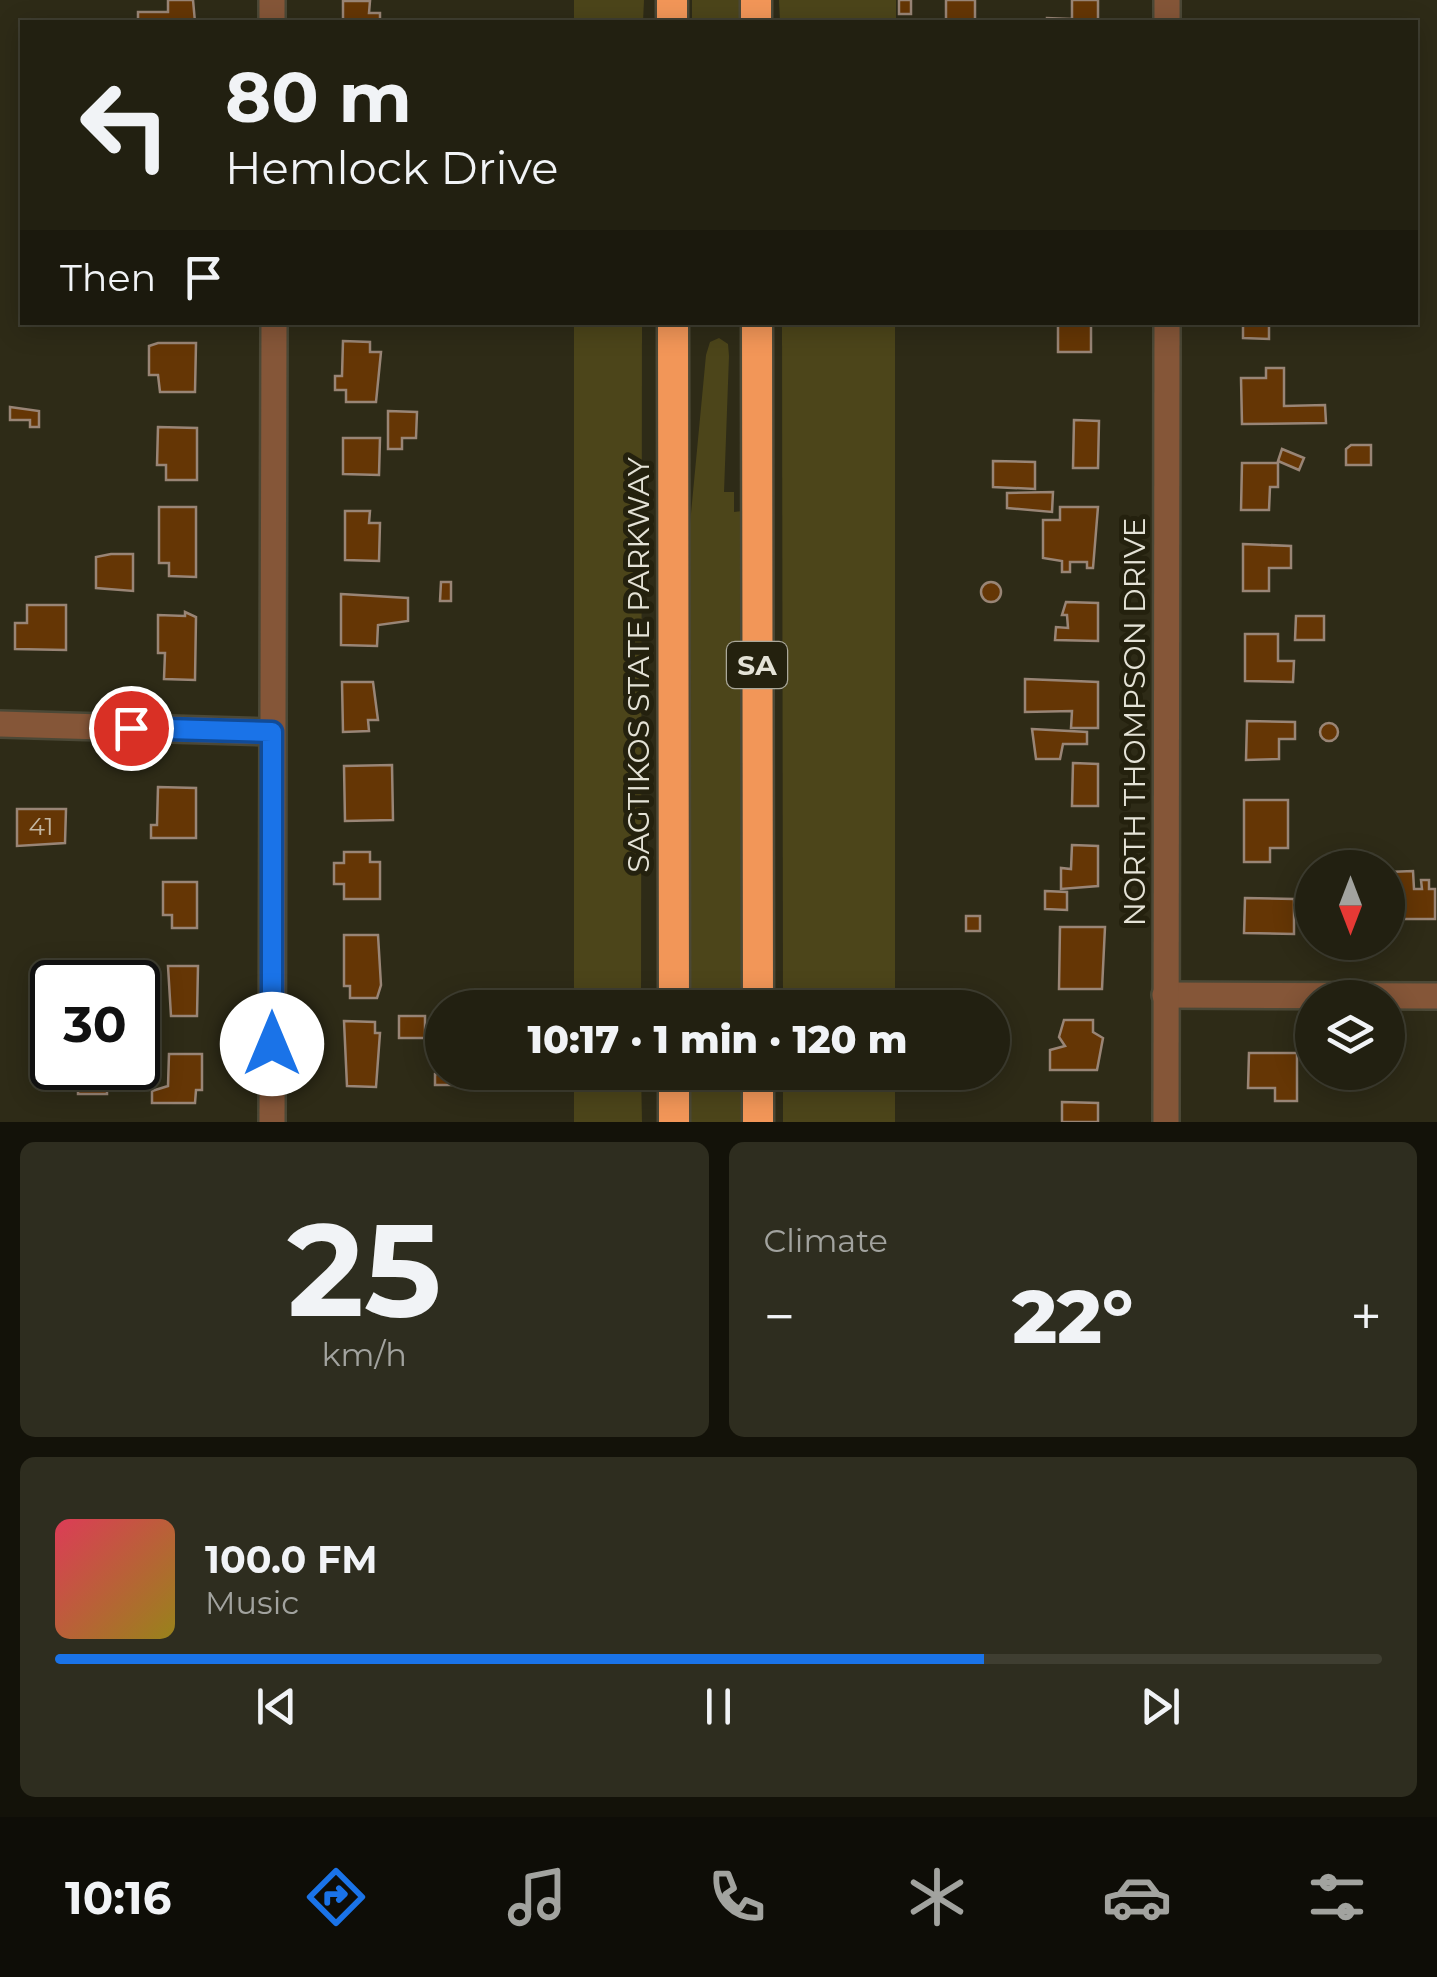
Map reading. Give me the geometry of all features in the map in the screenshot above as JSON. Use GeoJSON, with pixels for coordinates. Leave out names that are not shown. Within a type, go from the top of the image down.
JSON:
{"type":"FeatureCollection","features":[{"type":"Feature","properties":{"kind":"highway","name":"SAGTIKOS STATE PARKWAY"},"geometry":{"type":"LineString","coordinates":[[673,325],[674,990]]}},
{"type":"Feature","properties":{"kind":"highway","name":"SA"},"geometry":{"type":"LineString","coordinates":[[756,325],[758,990]]}},
{"type":"Feature","properties":{"kind":"highway"},"geometry":{"type":"LineString","coordinates":[[674,1090],[674,1122]]}},
{"type":"Feature","properties":{"kind":"highway"},"geometry":{"type":"LineString","coordinates":[[758,1090],[758,1122]]}},
{"type":"Feature","properties":{"kind":"street"},"geometry":{"type":"LineString","coordinates":[[272,1122],[274,325]]}},
{"type":"Feature","properties":{"kind":"street","name":"NORTH THOMPSON DRIVE"},"geometry":{"type":"LineString","coordinates":[[1166,1122],[1168,325]]}},
{"type":"Feature","properties":{"kind":"street"},"geometry":{"type":"LineString","coordinates":[[0,724],[272,732]]}},
{"type":"Feature","properties":{"kind":"street"},"geometry":{"type":"LineString","coordinates":[[1166,995],[1437,996]]}},
{"type":"Feature","properties":{"kind":"shaded area"},"geometry":{"type":"Polygon","coordinates":[[[574,0],[644,0],[643,20],[574,20],[574,0]]]}},
{"type":"Feature","properties":{"kind":"shaded area"},"geometry":{"type":"Polygon","coordinates":[[[692,0],[743,0],[743,20],[692,20],[692,0]]]}},
{"type":"Feature","properties":{"kind":"shaded area"},"geometry":{"type":"Polygon","coordinates":[[[779,0],[896,0],[896,20],[780,20],[779,0]]]}},
{"type":"Feature","properties":{"kind":"shaded area"},"geometry":{"type":"Polygon","coordinates":[[[574,325],[642,325],[641,990],[574,990],[574,325]]]}},
{"type":"Feature","properties":{"kind":"shaded area"},"geometry":{"type":"Polygon","coordinates":[[[782,325],[895,325],[895,990],[783,990],[782,325]]]}},
{"type":"Feature","properties":{"kind":"shaded area"},"geometry":{"type":"Polygon","coordinates":[[[719,338],[728,344],[724,492],[734,492],[734,512],[742,511],[744,990],[689,990],[688,545],[710,342],[719,338]]]}},
{"type":"Feature","properties":{"kind":"shaded area"},"geometry":{"type":"Polygon","coordinates":[[[574,1090],[641,1090],[642,1122],[574,1122],[574,1090]]]}},
{"type":"Feature","properties":{"kind":"shaded area"},"geometry":{"type":"Polygon","coordinates":[[[689,1090],[744,1090],[744,1122],[690,1122],[689,1090]]]}},
{"type":"Feature","properties":{"kind":"shaded area"},"geometry":{"type":"Polygon","coordinates":[[[783,1090],[895,1090],[895,1122],[783,1122],[783,1090]]]}},
{"type":"Feature","properties":{"kind":"building"},"geometry":{"type":"Polygon","coordinates":[[[168,0],[193,0],[195,20],[138,20],[138,12],[168,12],[168,0]]]}},
{"type":"Feature","properties":{"kind":"building"},"geometry":{"type":"Polygon","coordinates":[[[899,0],[911,0],[911,14],[899,14],[899,0]]]}},
{"type":"Feature","properties":{"kind":"building"},"geometry":{"type":"Polygon","coordinates":[[[946,0],[975,0],[975,20],[946,20],[946,0]]]}},
{"type":"Feature","properties":{"kind":"building"},"geometry":{"type":"Polygon","coordinates":[[[1072,0],[1098,0],[1098,20],[1047,20],[1047,18],[1072,19],[1072,0]]]}},
{"type":"Feature","properties":{"kind":"building"},"geometry":{"type":"Polygon","coordinates":[[[343,1],[370,1],[369,13],[380,13],[380,20],[343,20],[343,1]]]}},
{"type":"Feature","properties":{"kind":"building"},"geometry":{"type":"Polygon","coordinates":[[[1058,325],[1091,325],[1091,352],[1058,352],[1058,325]]]}},
{"type":"Feature","properties":{"kind":"building"},"geometry":{"type":"Polygon","coordinates":[[[1243,325],[1269,325],[1269,339],[1243,338],[1243,325]]]}},
{"type":"Feature","properties":{"kind":"building"},"geometry":{"type":"Polygon","coordinates":[[[343,341],[370,342],[370,352],[381,352],[376,402],[346,402],[346,390],[335,390],[335,376],[342,376],[343,341]]]}},
{"type":"Feature","properties":{"kind":"building"},"geometry":{"type":"Polygon","coordinates":[[[196,343],[195,392],[160,392],[158,375],[149,375],[149,346],[196,343]]]}},
{"type":"Feature","properties":{"kind":"building"},"geometry":{"type":"Polygon","coordinates":[[[1266,368],[1284,368],[1284,406],[1325,405],[1326,423],[1242,424],[1241,378],[1266,378],[1266,368]]]}},
{"type":"Feature","properties":{"kind":"building"},"geometry":{"type":"Polygon","coordinates":[[[10,407],[39,411],[39,427],[30,427],[30,420],[10,420],[10,407]]]}},
{"type":"Feature","properties":{"kind":"building"},"geometry":{"type":"Polygon","coordinates":[[[388,411],[417,412],[416,438],[402,438],[402,449],[388,449],[388,411]]]}},
{"type":"Feature","properties":{"kind":"building"},"geometry":{"type":"Polygon","coordinates":[[[1074,420],[1099,421],[1098,468],[1073,468],[1074,420]]]}},
{"type":"Feature","properties":{"kind":"building"},"geometry":{"type":"Polygon","coordinates":[[[158,427],[197,428],[197,480],[166,480],[166,465],[157,465],[158,427]]]}},
{"type":"Feature","properties":{"kind":"building"},"geometry":{"type":"Polygon","coordinates":[[[343,438],[380,438],[379,475],[343,474],[343,438]]]}},
{"type":"Feature","properties":{"kind":"building"},"geometry":{"type":"Polygon","coordinates":[[[1351,445],[1371,445],[1371,465],[1346,465],[1346,449],[1351,445]]]}},
{"type":"Feature","properties":{"kind":"building"},"geometry":{"type":"Polygon","coordinates":[[[1282,449],[1304,458],[1299,470],[1278,461],[1282,449]]]}},
{"type":"Feature","properties":{"kind":"building"},"geometry":{"type":"Polygon","coordinates":[[[993,461],[1035,462],[1035,489],[993,487],[993,461]]]}},
{"type":"Feature","properties":{"kind":"building"},"geometry":{"type":"Polygon","coordinates":[[[1242,463],[1278,463],[1278,487],[1270,487],[1269,510],[1241,510],[1242,463]]]}},
{"type":"Feature","properties":{"kind":"building"},"geometry":{"type":"Polygon","coordinates":[[[1053,492],[1052,512],[1007,508],[1007,493],[1053,492]]]}},
{"type":"Feature","properties":{"kind":"building"},"geometry":{"type":"Polygon","coordinates":[[[159,507],[196,507],[196,577],[169,576],[169,563],[159,563],[159,507]]]}},
{"type":"Feature","properties":{"kind":"building"},"geometry":{"type":"Polygon","coordinates":[[[1060,507],[1098,507],[1093,568],[1087,568],[1087,562],[1070,562],[1070,572],[1062,572],[1062,561],[1043,558],[1043,520],[1060,520],[1060,507]]]}},
{"type":"Feature","properties":{"kind":"building"},"geometry":{"type":"Polygon","coordinates":[[[345,511],[370,511],[369,523],[380,523],[379,561],[345,560],[345,511]]]}},
{"type":"Feature","properties":{"kind":"building"},"geometry":{"type":"Polygon","coordinates":[[[1243,544],[1291,546],[1291,568],[1269,568],[1269,591],[1243,591],[1243,544]]]}},
{"type":"Feature","properties":{"kind":"building"},"geometry":{"type":"Polygon","coordinates":[[[133,554],[133,591],[96,588],[96,557],[133,554]]]}},
{"type":"Feature","properties":{"kind":"building"},"geometry":{"type":"Polygon","coordinates":[[[441,582],[451,582],[451,601],[440,601],[441,582]]]}},
{"type":"Feature","properties":{"kind":"building"},"geometry":{"type":"Polygon","coordinates":[[[991,582],[1001,592],[991,602],[981,592],[991,582]]]}},
{"type":"Feature","properties":{"kind":"building"},"geometry":{"type":"Polygon","coordinates":[[[341,594],[408,598],[408,621],[378,625],[377,646],[341,645],[341,594]]]}},
{"type":"Feature","properties":{"kind":"building"},"geometry":{"type":"Polygon","coordinates":[[[1066,602],[1098,603],[1098,641],[1055,640],[1056,627],[1068,628],[1067,615],[1062,615],[1066,602]]]}},
{"type":"Feature","properties":{"kind":"building"},"geometry":{"type":"Polygon","coordinates":[[[27,605],[66,605],[66,650],[15,649],[15,623],[27,623],[27,605]]]}},
{"type":"Feature","properties":{"kind":"building"},"geometry":{"type":"Polygon","coordinates":[[[185,612],[196,617],[195,680],[164,679],[165,653],[158,653],[158,615],[185,616],[185,612]]]}},
{"type":"Feature","properties":{"kind":"building"},"geometry":{"type":"Polygon","coordinates":[[[1296,616],[1324,616],[1324,640],[1295,640],[1296,616]]]}},
{"type":"Feature","properties":{"kind":"building"},"geometry":{"type":"Polygon","coordinates":[[[1245,634],[1278,634],[1278,661],[1294,661],[1293,682],[1245,681],[1245,634]]]}},
{"type":"Feature","properties":{"kind":"building"},"geometry":{"type":"Polygon","coordinates":[[[1025,679],[1098,682],[1098,728],[1071,728],[1072,711],[1025,712],[1025,679]]]}},
{"type":"Feature","properties":{"kind":"building"},"geometry":{"type":"Polygon","coordinates":[[[342,682],[373,682],[378,720],[368,720],[369,731],[343,732],[342,682]]]}},
{"type":"Feature","properties":{"kind":"building"},"geometry":{"type":"Polygon","coordinates":[[[1247,721],[1295,722],[1295,739],[1279,739],[1279,759],[1246,760],[1247,721]]]}},
{"type":"Feature","properties":{"kind":"building"},"geometry":{"type":"Polygon","coordinates":[[[1329,723],[1338,732],[1329,741],[1320,732],[1329,723]]]}},
{"type":"Feature","properties":{"kind":"building"},"geometry":{"type":"Polygon","coordinates":[[[1032,729],[1087,732],[1087,744],[1063,744],[1060,759],[1036,759],[1032,729]]]}},
{"type":"Feature","properties":{"kind":"building"},"geometry":{"type":"Polygon","coordinates":[[[1073,763],[1098,764],[1098,806],[1072,806],[1073,763]]]}},
{"type":"Feature","properties":{"kind":"building"},"geometry":{"type":"Polygon","coordinates":[[[392,765],[393,820],[345,821],[344,766],[392,765]]]}},
{"type":"Feature","properties":{"kind":"building"},"geometry":{"type":"Polygon","coordinates":[[[158,787],[196,788],[196,838],[151,838],[151,825],[157,825],[158,787]]]}},
{"type":"Feature","properties":{"kind":"building"},"geometry":{"type":"Polygon","coordinates":[[[1244,800],[1288,800],[1288,848],[1270,848],[1270,862],[1244,862],[1244,800]]]}},
{"type":"Feature","properties":{"kind":"building"},"geometry":{"type":"Polygon","coordinates":[[[17,809],[66,809],[65,843],[17,846],[17,809]]]}},
{"type":"Feature","properties":{"kind":"building"},"geometry":{"type":"Polygon","coordinates":[[[1072,845],[1098,846],[1098,886],[1061,889],[1061,868],[1071,869],[1072,845]]]}},
{"type":"Feature","properties":{"kind":"building"},"geometry":{"type":"Polygon","coordinates":[[[344,852],[370,852],[370,862],[380,862],[380,899],[344,899],[344,884],[334,884],[334,863],[344,863],[344,852]]]}},
{"type":"Feature","properties":{"kind":"building"},"geometry":{"type":"Polygon","coordinates":[[[1405,871],[1413,871],[1414,889],[1422,889],[1421,880],[1429,880],[1429,889],[1435,889],[1435,919],[1405,919],[1405,871]]]}},
{"type":"Feature","properties":{"kind":"building"},"geometry":{"type":"Polygon","coordinates":[[[163,882],[197,882],[197,928],[172,928],[172,915],[163,915],[163,882]]]}},
{"type":"Feature","properties":{"kind":"building"},"geometry":{"type":"Polygon","coordinates":[[[1045,891],[1067,892],[1067,910],[1045,909],[1045,891]]]}},
{"type":"Feature","properties":{"kind":"building"},"geometry":{"type":"Polygon","coordinates":[[[1245,898],[1294,899],[1294,934],[1244,933],[1245,898]]]}},
{"type":"Feature","properties":{"kind":"building"},"geometry":{"type":"Polygon","coordinates":[[[966,916],[980,916],[980,931],[966,931],[966,916]]]}},
{"type":"Feature","properties":{"kind":"building"},"geometry":{"type":"Polygon","coordinates":[[[1060,927],[1105,927],[1102,989],[1059,989],[1060,927]]]}},
{"type":"Feature","properties":{"kind":"building"},"geometry":{"type":"Polygon","coordinates":[[[344,935],[378,935],[381,985],[377,998],[350,998],[350,986],[344,986],[344,935]]]}},
{"type":"Feature","properties":{"kind":"building"},"geometry":{"type":"Polygon","coordinates":[[[168,966],[198,966],[197,1016],[171,1016],[168,966]]]}},
{"type":"Feature","properties":{"kind":"building"},"geometry":{"type":"Polygon","coordinates":[[[399,1016],[425,1016],[425,1038],[399,1038],[399,1016]]]}},
{"type":"Feature","properties":{"kind":"building"},"geometry":{"type":"Polygon","coordinates":[[[1064,1020],[1093,1020],[1093,1032],[1103,1038],[1097,1070],[1050,1070],[1050,1050],[1065,1046],[1059,1037],[1064,1020]]]}},
{"type":"Feature","properties":{"kind":"building"},"geometry":{"type":"Polygon","coordinates":[[[344,1021],[375,1022],[375,1033],[380,1033],[376,1087],[347,1086],[344,1021]]]}},
{"type":"Feature","properties":{"kind":"building"},"geometry":{"type":"Polygon","coordinates":[[[1249,1053],[1295,1053],[1297,1101],[1275,1101],[1275,1088],[1248,1088],[1249,1053]]]}},
{"type":"Feature","properties":{"kind":"building"},"geometry":{"type":"Polygon","coordinates":[[[169,1054],[202,1054],[202,1090],[196,1090],[195,1103],[152,1103],[152,1091],[168,1086],[169,1054]]]}},
{"type":"Feature","properties":{"kind":"building"},"geometry":{"type":"Polygon","coordinates":[[[78,1090],[107,1090],[107,1094],[78,1094],[78,1090]]]}},
{"type":"Feature","properties":{"kind":"building"},"geometry":{"type":"Polygon","coordinates":[[[1062,1102],[1098,1103],[1098,1122],[1062,1122],[1062,1102]]]}},
{"type":"Feature","properties":{"kind":"route"},"geometry":{"type":"LineString","coordinates":[[131,728],[272,732],[272,1044]]}}]}
